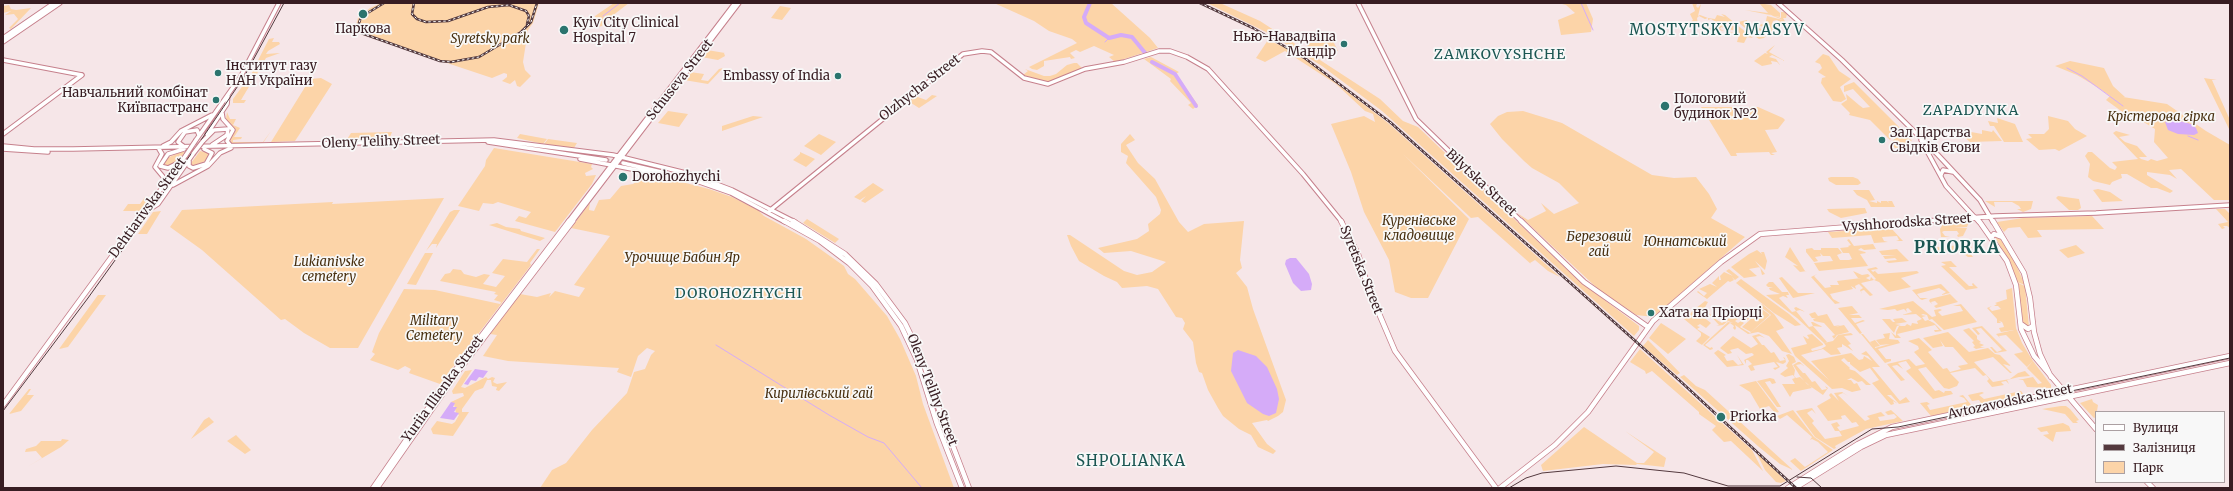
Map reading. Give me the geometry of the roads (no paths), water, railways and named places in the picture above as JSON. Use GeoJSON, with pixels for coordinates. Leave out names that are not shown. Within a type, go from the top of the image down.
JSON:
{"type":"FeatureCollection","features":[{"type":"Feature","properties":{"kind":"main road"},"geometry":{"type":"LineString","coordinates":[[3,38],[54,3]]}},
{"type":"Feature","properties":{"kind":"main road"},"geometry":{"type":"LineString","coordinates":[[3,42],[60,3]]}},
{"type":"Feature","properties":{"kind":"main road","name":"Dehtiarivska Street"},"geometry":{"type":"LineString","coordinates":[[3,405],[84,298],[198,139],[243,72],[279,3]]}},
{"type":"Feature","properties":{"kind":"main road","name":"Schuseva Street"},"geometry":{"type":"LineString","coordinates":[[619,156],[735,3]]}},
{"type":"Feature","properties":{"kind":"main road","name":"Schuseva Street"},"geometry":{"type":"LineString","coordinates":[[619,156],[739,3]]}},
{"type":"Feature","properties":{"kind":"main road","name":"Bilytska Street"},"geometry":{"type":"LineString","coordinates":[[1358,3],[1416,119],[1423,128],[1584,282],[1648,327]]}},
{"type":"Feature","properties":{"kind":"main road"},"geometry":{"type":"LineString","coordinates":[[1778,3],[1825,43],[1938,154],[1975,194],[2017,260],[2026,280],[2033,326],[2040,354],[2051,377]]}},
{"type":"Feature","properties":{"kind":"main road","name":"Olzhycha Street"},"geometry":{"type":"LineString","coordinates":[[770,210],[963,54],[982,51],[991,52],[1024,78],[1048,84],[1057,82],[1086,69],[1120,63],[1161,51]]}},
{"type":"Feature","properties":{"kind":"main road","name":"Syretska Street"},"geometry":{"type":"LineString","coordinates":[[1161,51],[1170,51],[1205,66],[1335,212],[1349,234],[1358,254],[1369,290],[1395,351],[1496,488]]}},
{"type":"Feature","properties":{"kind":"main road"},"geometry":{"type":"LineString","coordinates":[[3,60],[82,75],[3,134]]}},
{"type":"Feature","properties":{"kind":"main road","name":"Dehtiarivska Street"},"geometry":{"type":"LineString","coordinates":[[142,216],[154,207],[192,156],[227,104],[228,94]]}},
{"type":"Feature","properties":{"kind":"main road"},"geometry":{"type":"LineString","coordinates":[[3,149],[42,152],[158,148],[172,142],[181,131],[216,112]]}},
{"type":"Feature","properties":{"kind":"main road"},"geometry":{"type":"LineString","coordinates":[[169,188],[181,179],[208,166],[218,154],[232,147],[226,141],[233,130],[223,120],[222,112]]}},
{"type":"Feature","properties":{"kind":"main road"},"geometry":{"type":"LineString","coordinates":[[192,156],[188,165],[190,167],[197,168],[206,164],[212,154],[204,148],[219,141],[227,135],[228,131],[224,128],[216,130],[203,140]]}},
{"type":"Feature","properties":{"kind":"main road"},"geometry":{"type":"LineString","coordinates":[[185,148],[178,143],[183,134],[197,130],[200,132],[198,139]]}},
{"type":"Feature","properties":{"kind":"main road"},"geometry":{"type":"LineString","coordinates":[[1916,133],[1932,157],[1951,192],[1975,217],[2007,261],[2015,281],[2020,322],[2029,348],[2062,391],[2095,427]]}},
{"type":"Feature","properties":{"kind":"main road","name":"Oleny Telihy Street"},"geometry":{"type":"LineString","coordinates":[[158,148],[483,142],[619,156],[675,169],[770,210],[845,254],[867,274],[892,303],[906,323],[922,358],[935,399],[969,488]]}},
{"type":"Feature","properties":{"kind":"main road"},"geometry":{"type":"LineString","coordinates":[[3,146],[41,150],[158,148]]}},
{"type":"Feature","properties":{"kind":"main road","name":"Oleny Telihy Street"},"geometry":{"type":"LineString","coordinates":[[528,147],[607,159]]}},
{"type":"Feature","properties":{"kind":"main road","name":"Oleny Telihy Street"},"geometry":{"type":"LineString","coordinates":[[528,147],[613,165],[706,182]]}},
{"type":"Feature","properties":{"kind":"main road"},"geometry":{"type":"LineString","coordinates":[[158,148],[162,154],[155,167],[165,179],[164,187]]}},
{"type":"Feature","properties":{"kind":"main road"},"geometry":{"type":"LineString","coordinates":[[183,159],[171,168],[164,168],[160,166],[168,154],[185,148]]}},
{"type":"Feature","properties":{"kind":"main road"},"geometry":{"type":"LineString","coordinates":[[1932,157],[1932,154],[1938,154]]}},
{"type":"Feature","properties":{"kind":"main road","name":"Yuriia Illienka Street"},"geometry":{"type":"LineString","coordinates":[[377,488],[448,386],[619,156]]}},
{"type":"Feature","properties":{"kind":"main road"},"geometry":{"type":"LineString","coordinates":[[1932,157],[1940,163],[1943,160]]}},
{"type":"Feature","properties":{"kind":"main road","name":"Oleny Telihy Street"},"geometry":{"type":"LineString","coordinates":[[624,162],[706,182]]}},
{"type":"Feature","properties":{"kind":"main road"},"geometry":{"type":"LineString","coordinates":[[1941,175],[1941,171],[1945,170],[1957,174]]}},
{"type":"Feature","properties":{"kind":"main road","name":"Vyshhorodska Street"},"geometry":{"type":"LineString","coordinates":[[1500,488],[1555,445],[1576,425],[1595,404],[1630,350],[1648,327],[1721,262],[1760,234],[1989,216],[2093,213],[2230,205]]}},
{"type":"Feature","properties":{"kind":"main road","name":"Oleny Telihy Street"},"geometry":{"type":"LineString","coordinates":[[770,210],[842,256],[872,286],[894,315],[917,360],[937,424],[962,488]]}},
{"type":"Feature","properties":{"kind":"main road"},"geometry":{"type":"LineString","coordinates":[[1991,238],[1994,234],[2003,238]]}},
{"type":"Feature","properties":{"kind":"main road","name":"Yuriia Illienka Street"},"geometry":{"type":"LineString","coordinates":[[373,488],[441,389],[517,292]]}},
{"type":"Feature","properties":{"kind":"main road"},"geometry":{"type":"LineString","coordinates":[[2020,322],[2026,329],[2031,329],[2033,326]]}},
{"type":"Feature","properties":{"kind":"main road","name":"Avtozavodska Street"},"geometry":{"type":"LineString","coordinates":[[1805,480],[1863,441],[1892,427],[2230,356]]}},
{"type":"Feature","properties":{"kind":"main road","name":"Avtozavodska Street"},"geometry":{"type":"LineString","coordinates":[[1805,480],[1861,447],[1886,435],[2230,363]]}},
{"type":"Feature","properties":{"kind":"main road"},"geometry":{"type":"LineString","coordinates":[[1788,488],[1805,480]]}},
{"type":"Feature","properties":{"kind":"main road"},"geometry":{"type":"LineString","coordinates":[[1795,488],[1805,480]]}},
{"type":"Feature","properties":{"kind":"waterway"},"geometry":{"type":"LineString","coordinates":[[603,16],[620,3]]}},
{"type":"Feature","properties":{"kind":"waterway"},"geometry":{"type":"LineString","coordinates":[[1090,3],[1084,17],[1086,23],[1109,38],[1121,35],[1132,37],[1146,54]]}},
{"type":"Feature","properties":{"kind":"waterway"},"geometry":{"type":"LineString","coordinates":[[1581,3],[1593,30]]}},
{"type":"Feature","properties":{"kind":"waterway"},"geometry":{"type":"LineString","coordinates":[[1105,42],[1109,38]]}},
{"type":"Feature","properties":{"kind":"waterway"},"geometry":{"type":"LineString","coordinates":[[1152,62],[1175,74],[1196,106]]}},
{"type":"Feature","properties":{"kind":"waterway"},"geometry":{"type":"LineString","coordinates":[[2067,68],[2082,76],[2123,106]]}},
{"type":"Feature","properties":{"kind":"waterway"},"geometry":{"type":"LineString","coordinates":[[2188,136],[2198,140]]}},
{"type":"Feature","properties":{"kind":"waterway"},"geometry":{"type":"LineString","coordinates":[[716,345],[829,415],[868,437],[884,443],[922,488]]}},
{"type":"Feature","properties":{"kind":"tunnel"},"geometry":{"type":"LineString","coordinates":[[606,160],[623,163]]}},
{"type":"Feature","properties":{"kind":"tram line"},"geometry":{"type":"LineString","coordinates":[[3,411],[88,298],[201,140],[244,77],[284,3]]}},
{"type":"Feature","properties":{"kind":"tram line"},"geometry":{"type":"LineString","coordinates":[[1509,488],[1526,478],[1542,473],[1616,466],[1684,473],[1728,486],[1780,486],[1872,429],[1898,427],[2230,358]]}},
{"type":"Feature","properties":{"kind":"tram line"},"geometry":{"type":"LineString","coordinates":[[1797,477],[1811,478],[1822,488]]}},
{"type":"Feature","properties":{"kind":"railway"},"geometry":{"type":"LineString","coordinates":[[384,3],[361,17],[358,26],[361,33],[440,61],[451,62],[479,57],[521,32],[531,22],[537,3]]}},
{"type":"Feature","properties":{"kind":"railway"},"geometry":{"type":"LineString","coordinates":[[414,3],[412,14],[417,19],[426,22],[448,21],[488,7],[509,5],[526,11],[529,16],[527,24]]}},
{"type":"Feature","properties":{"kind":"railway"},"geometry":{"type":"LineString","coordinates":[[1200,3],[1253,28],[1306,59],[1390,122],[1679,380],[1796,488]]}},
{"type":"Feature","properties":{"kind":"place","name":"Паркова"},"geometry":{"type":"Point","coordinates":[363,14]}},
{"type":"Feature","properties":{"kind":"place","name":"Kyiv City Clinical Hospital 7"},"geometry":{"type":"Point","coordinates":[564,30]}},
{"type":"Feature","properties":{"kind":"place","name":"Нью-Навадвіпа Мандір"},"geometry":{"type":"Point","coordinates":[1344,44]}},
{"type":"Feature","properties":{"kind":"place","name":"Інститут газу НАН України"},"geometry":{"type":"Point","coordinates":[218,73]}},
{"type":"Feature","properties":{"kind":"place","name":"Embassy of India"},"geometry":{"type":"Point","coordinates":[838,76]}},
{"type":"Feature","properties":{"kind":"place","name":"Навчальний комбінат Київпастранс"},"geometry":{"type":"Point","coordinates":[216,100]}},
{"type":"Feature","properties":{"kind":"place","name":"Пологовий будинок №2"},"geometry":{"type":"Point","coordinates":[1665,106]}},
{"type":"Feature","properties":{"kind":"place","name":"Зал Царства Свідків Єгови"},"geometry":{"type":"Point","coordinates":[1882,140]}},
{"type":"Feature","properties":{"kind":"place","name":"Dorohozhychi"},"geometry":{"type":"Point","coordinates":[623,177]}},
{"type":"Feature","properties":{"kind":"place","name":"Хата на Пріорці"},"geometry":{"type":"Point","coordinates":[1651,313]}},
{"type":"Feature","properties":{"kind":"place","name":"Priorka"},"geometry":{"type":"Point","coordinates":[1721,417]}},
{"type":"Feature","properties":{"kind":"district","name":"MOSTYTSKYI MASYV"},"geometry":{"type":"Point","coordinates":[1717,31]}},
{"type":"Feature","properties":{"kind":"district","name":"ZAMKOVYSHCHE"},"geometry":{"type":"Point","coordinates":[1500,55]}},
{"type":"Feature","properties":{"kind":"district","name":"ZAPADYNKA"},"geometry":{"type":"Point","coordinates":[1971,111]}},
{"type":"Feature","properties":{"kind":"district","name":"PRIORKA"},"geometry":{"type":"Point","coordinates":[1957,248]}},
{"type":"Feature","properties":{"kind":"district","name":"DOROHOZHYCHI"},"geometry":{"type":"Point","coordinates":[739,294]}},
{"type":"Feature","properties":{"kind":"district","name":"SHPOLIANKA"},"geometry":{"type":"Point","coordinates":[1131,462]}},
{"type":"Feature","properties":{"kind":"park label","name":"Syretsky park"},"geometry":{"type":"Point","coordinates":[490,39]}},
{"type":"Feature","properties":{"kind":"park label","name":"Крістерова гірка"},"geometry":{"type":"Point","coordinates":[2161,117]}},
{"type":"Feature","properties":{"kind":"park label","name":"Куренівське кладовище"},"geometry":{"type":"Point","coordinates":[1419,228]}},
{"type":"Feature","properties":{"kind":"park label","name":"Юннатський"},"geometry":{"type":"Point","coordinates":[1685,242]}},
{"type":"Feature","properties":{"kind":"park label","name":"Березовий гай"},"geometry":{"type":"Point","coordinates":[1599,244]}},
{"type":"Feature","properties":{"kind":"park label","name":"Урочище Бабин Яр"},"geometry":{"type":"Point","coordinates":[682,258]}},
{"type":"Feature","properties":{"kind":"park label","name":"Lukianivske cemetery"},"geometry":{"type":"Point","coordinates":[329,270]}},
{"type":"Feature","properties":{"kind":"park label","name":"Military Cemetery"},"geometry":{"type":"Point","coordinates":[434,328]}},
{"type":"Feature","properties":{"kind":"park label","name":"Кирилівський гай"},"geometry":{"type":"Point","coordinates":[819,394]}}]}
